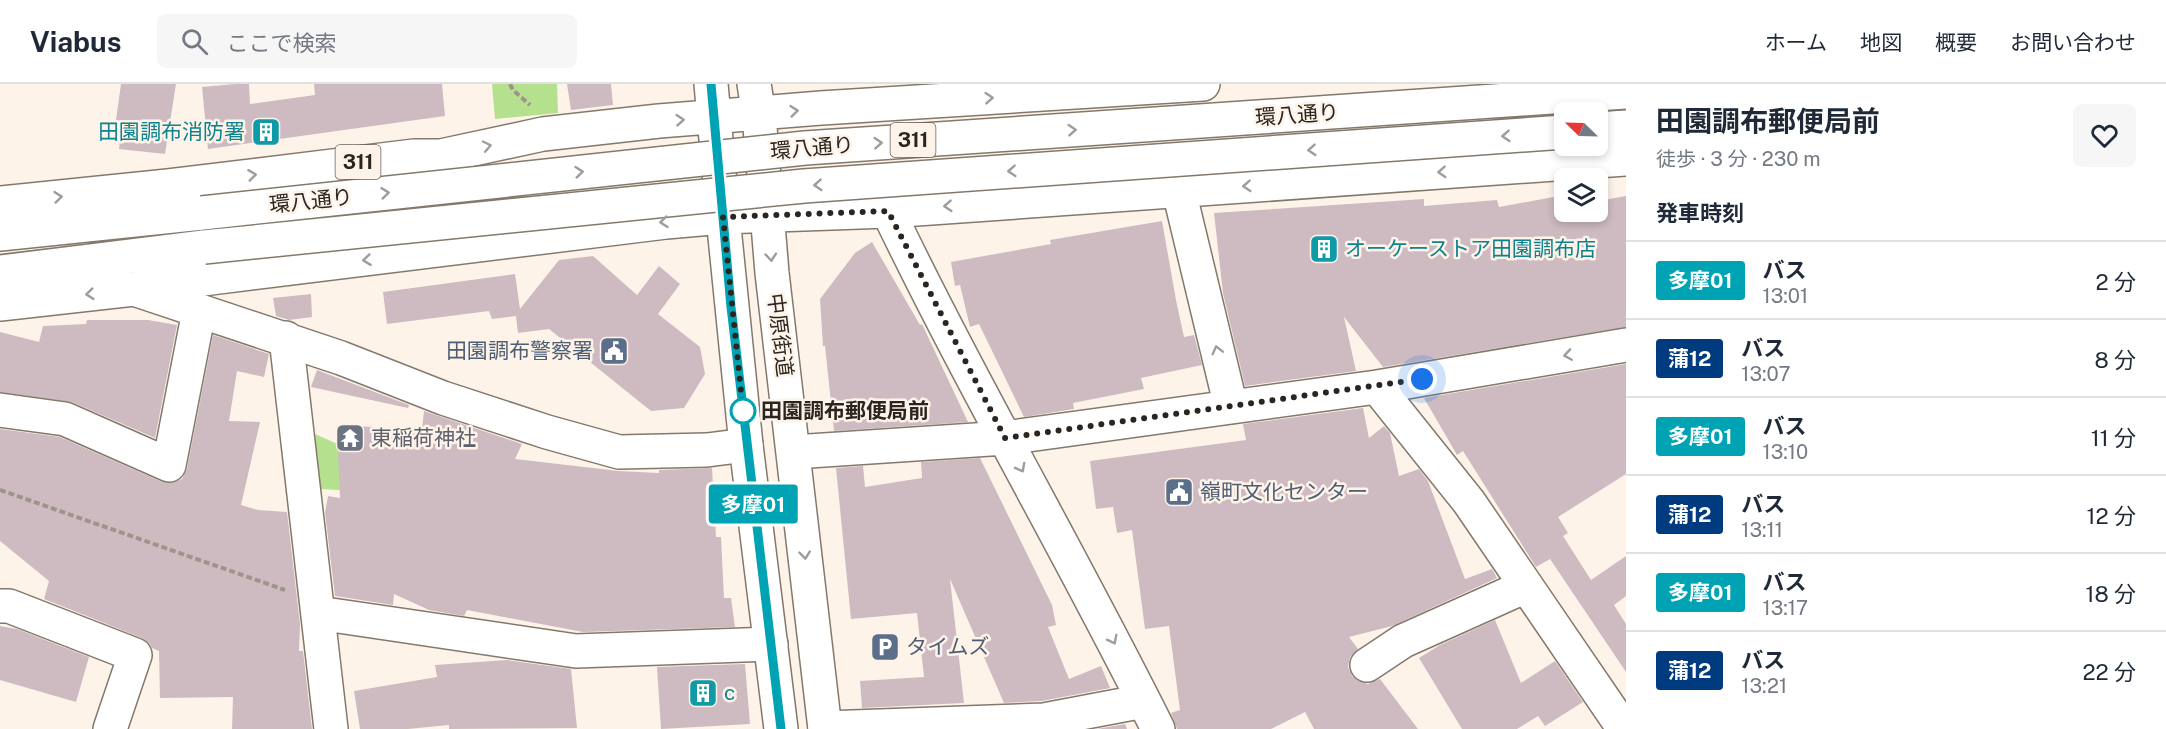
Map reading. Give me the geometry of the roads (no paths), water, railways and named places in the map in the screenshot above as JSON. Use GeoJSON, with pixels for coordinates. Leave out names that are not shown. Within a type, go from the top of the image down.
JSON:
{"type":"FeatureCollection","features":[{"type":"Feature","properties":{"kind":"main road"},"geometry":{"type":"LineString","coordinates":[[711,84],[746,445],[781,729]]}},
{"type":"Feature","properties":{"kind":"main road","name":"311"},"geometry":{"type":"LineString","coordinates":[[0,203],[168,186],[414,156],[441,156],[549,133],[715,117],[756,99],[821,108],[1203,84]]}},
{"type":"Feature","properties":{"kind":"main road","name":"環八通り"},"geometry":{"type":"LineString","coordinates":[[0,234],[805,148],[1626,92]]}},
{"type":"Feature","properties":{"kind":"main road","name":"中原街道"},"geometry":{"type":"LineString","coordinates":[[756,99],[825,728]]}},
{"type":"Feature","properties":{"kind":"main road"},"geometry":{"type":"LineString","coordinates":[[1608,128],[1626,127]]}},
{"type":"Feature","properties":{"kind":"main road","name":"環八通り"},"geometry":{"type":"LineString","coordinates":[[0,272],[204,247],[804,186],[1554,133]]}},
{"type":"Feature","properties":{"kind":"main road"},"geometry":{"type":"LineString","coordinates":[[441,156],[451,249]]}},
{"type":"Feature","properties":{"kind":"main road"},"geometry":{"type":"LineString","coordinates":[[0,304],[451,249],[578,231],[723,217],[888,211],[1626,159]]}},
{"type":"Feature","properties":{"kind":"main road"},"geometry":{"type":"LineString","coordinates":[[1179,190],[1231,407]]}},
{"type":"Feature","properties":{"kind":"main road"},"geometry":{"type":"LineString","coordinates":[[825,728],[1151,715],[888,211]]}},
{"type":"Feature","properties":{"kind":"main road"},"geometry":{"type":"LineString","coordinates":[[134,289],[286,338],[443,398],[547,432],[619,452],[707,450],[746,445]]}},
{"type":"Feature","properties":{"kind":"main road"},"geometry":{"type":"LineString","coordinates":[[0,410],[65,419],[169,465],[199,311]]}},
{"type":"Feature","properties":{"kind":"main road"},"geometry":{"type":"LineString","coordinates":[[286,338],[331,729]]}},
{"type":"Feature","properties":{"kind":"main road"},"geometry":{"type":"LineString","coordinates":[[794,452],[1005,438],[1377,387],[1626,345]]}},
{"type":"Feature","properties":{"kind":"main road"},"geometry":{"type":"LineString","coordinates":[[1377,387],[1469,502],[1624,729]]}},
{"type":"Feature","properties":{"kind":"main road"},"geometry":{"type":"LineString","coordinates":[[1367,665],[1403,641],[1526,586]]}},
{"type":"Feature","properties":{"kind":"main road"},"geometry":{"type":"LineString","coordinates":[[0,606],[9,606],[135,655],[110,729]]}},
{"type":"Feature","properties":{"kind":"main road"},"geometry":{"type":"LineString","coordinates":[[317,607],[576,651],[771,644]]}},
{"type":"Feature","properties":{"kind":"place","name":"田園調布消防署"},"geometry":{"type":"Point","coordinates":[266,132]}},
{"type":"Feature","properties":{"kind":"place","name":"オーケーストア田園調布店"},"geometry":{"type":"Point","coordinates":[1324,249]}},
{"type":"Feature","properties":{"kind":"place","name":"田園調布警察署"},"geometry":{"type":"Point","coordinates":[614,351]}},
{"type":"Feature","properties":{"kind":"place","name":"田園調布郵便局前"},"geometry":{"type":"Point","coordinates":[743,411]}},
{"type":"Feature","properties":{"kind":"place","name":"東稲荷神社"},"geometry":{"type":"Point","coordinates":[350,438]}},
{"type":"Feature","properties":{"kind":"place","name":"嶺町文化センター"},"geometry":{"type":"Point","coordinates":[1179,492]}},
{"type":"Feature","properties":{"kind":"place","name":"タイムズ"},"geometry":{"type":"Point","coordinates":[885,647]}},
{"type":"Feature","properties":{"kind":"place","name":"c"},"geometry":{"type":"Point","coordinates":[703,693]}}]}
